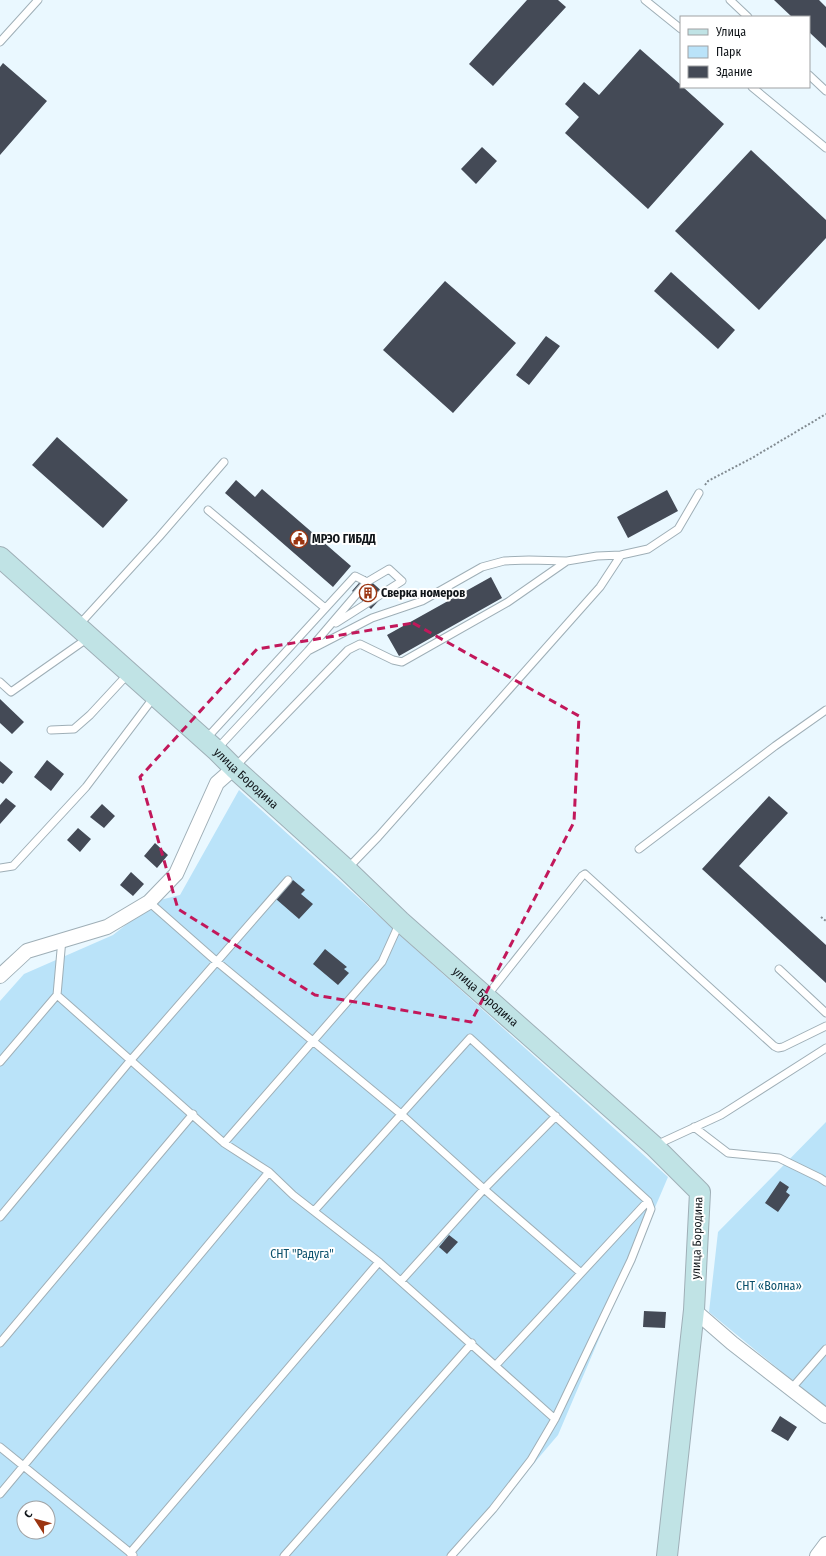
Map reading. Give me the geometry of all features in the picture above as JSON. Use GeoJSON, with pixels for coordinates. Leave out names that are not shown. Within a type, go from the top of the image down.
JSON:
{"type":"FeatureCollection","features":[{"type":"Feature","properties":{"kind":"main road","name":"улица Бородина"},"geometry":{"type":"LineString","coordinates":[[0,557],[211,745],[400,921],[654,1146],[700,1192],[694,1310],[666,1556]]}},
{"type":"Feature","properties":{"kind":"street"},"geometry":{"type":"LineString","coordinates":[[0,976],[27,951],[62,939],[107,927],[149,902],[176,874],[217,783],[234,768]]}},
{"type":"Feature","properties":{"kind":"street"},"geometry":{"type":"LineString","coordinates":[[694,1310],[732,1343],[826,1416]]}},
{"type":"Feature","properties":{"kind":"street"},"geometry":{"type":"LineString","coordinates":[[817,1556],[826,1544]]}},
{"type":"Feature","properties":{"kind":"lane"},"geometry":{"type":"LineString","coordinates":[[0,42],[38,0]]}},
{"type":"Feature","properties":{"kind":"lane"},"geometry":{"type":"LineString","coordinates":[[645,0],[680,29]]}},
{"type":"Feature","properties":{"kind":"lane"},"geometry":{"type":"LineString","coordinates":[[730,0],[747,16]]}},
{"type":"Feature","properties":{"kind":"lane"},"geometry":{"type":"LineString","coordinates":[[810,76],[826,90]]}},
{"type":"Feature","properties":{"kind":"lane"},"geometry":{"type":"LineString","coordinates":[[753,88],[826,148]]}},
{"type":"Feature","properties":{"kind":"lane"},"geometry":{"type":"LineString","coordinates":[[0,682],[11,692],[84,631],[159,537],[224,462]]}},
{"type":"Feature","properties":{"kind":"lane"},"geometry":{"type":"LineString","coordinates":[[308,651],[372,618],[422,601],[482,567],[504,560],[567,561],[598,556],[621,556],[648,549],[678,529],[699,494]]}},
{"type":"Feature","properties":{"kind":"lane"},"geometry":{"type":"LineString","coordinates":[[208,510],[325,608]]}},
{"type":"Feature","properties":{"kind":"lane"},"geometry":{"type":"LineString","coordinates":[[346,870],[378,837],[600,587],[621,556]]}},
{"type":"Feature","properties":{"kind":"lane"},"geometry":{"type":"LineString","coordinates":[[234,768],[348,650],[360,644],[393,660],[402,662],[508,602],[567,561]]}},
{"type":"Feature","properties":{"kind":"lane"},"geometry":{"type":"LineString","coordinates":[[211,745],[308,651],[331,626],[367,582],[389,569],[402,582],[331,626]]}},
{"type":"Feature","properties":{"kind":"lane"},"geometry":{"type":"LineString","coordinates":[[211,745],[325,608],[355,576],[367,582]]}},
{"type":"Feature","properties":{"kind":"lane"},"geometry":{"type":"LineString","coordinates":[[51,730],[74,729],[90,715],[129,672]]}},
{"type":"Feature","properties":{"kind":"lane"},"geometry":{"type":"LineString","coordinates":[[0,868],[13,866],[86,787],[156,696]]}},
{"type":"Feature","properties":{"kind":"lane"},"geometry":{"type":"LineString","coordinates":[[638,849],[775,746],[826,710]]}},
{"type":"Feature","properties":{"kind":"lane"},"geometry":{"type":"LineString","coordinates":[[486,997],[585,874],[774,1046],[778,1048],[783,1047],[826,1026]]}},
{"type":"Feature","properties":{"kind":"lane"},"geometry":{"type":"LineString","coordinates":[[0,1217],[130,1061],[288,880]]}},
{"type":"Feature","properties":{"kind":"lane"},"geometry":{"type":"LineString","coordinates":[[149,902],[216,961],[401,1114],[484,1189],[581,1273]]}},
{"type":"Feature","properties":{"kind":"lane"},"geometry":{"type":"LineString","coordinates":[[224,1143],[382,962],[400,921]]}},
{"type":"Feature","properties":{"kind":"lane"},"geometry":{"type":"LineString","coordinates":[[0,1062],[57,996],[62,939]]}},
{"type":"Feature","properties":{"kind":"lane"},"geometry":{"type":"LineString","coordinates":[[779,969],[826,1012]]}},
{"type":"Feature","properties":{"kind":"lane"},"geometry":{"type":"LineString","coordinates":[[57,996],[130,1061],[193,1114],[224,1143],[269,1172],[293,1195],[379,1262],[472,1343],[555,1419]]}},
{"type":"Feature","properties":{"kind":"lane"},"geometry":{"type":"LineString","coordinates":[[314,1211],[470,1038],[648,1201],[651,1209],[631,1260],[555,1419],[531,1460],[522,1472],[493,1509],[451,1556]]}},
{"type":"Feature","properties":{"kind":"lane"},"geometry":{"type":"LineString","coordinates":[[654,1146],[721,1115],[826,1048]]}},
{"type":"Feature","properties":{"kind":"lane"},"geometry":{"type":"LineString","coordinates":[[0,1343],[193,1114]]}},
{"type":"Feature","properties":{"kind":"lane"},"geometry":{"type":"LineString","coordinates":[[401,1281],[484,1189],[556,1116]]}},
{"type":"Feature","properties":{"kind":"lane"},"geometry":{"type":"LineString","coordinates":[[694,1127],[728,1153],[779,1158],[826,1182]]}},
{"type":"Feature","properties":{"kind":"lane"},"geometry":{"type":"LineString","coordinates":[[0,1494],[269,1172]]}},
{"type":"Feature","properties":{"kind":"lane"},"geometry":{"type":"LineString","coordinates":[[496,1365],[648,1201]]}},
{"type":"Feature","properties":{"kind":"lane"},"geometry":{"type":"LineString","coordinates":[[0,1447],[132,1554],[379,1262]]}},
{"type":"Feature","properties":{"kind":"lane"},"geometry":{"type":"LineString","coordinates":[[284,1556],[472,1343]]}},
{"type":"Feature","properties":{"kind":"lane"},"geometry":{"type":"LineString","coordinates":[[791,1389],[826,1349]]}},
{"type":"Feature","properties":{"kind":"path"},"geometry":{"type":"LineString","coordinates":[[699,494],[708,481],[752,458],[826,414]]}},
{"type":"Feature","properties":{"kind":"path"},"geometry":{"type":"LineString","coordinates":[[821,916],[826,921]]}},
{"type":"Feature","properties":{"kind":"highlighted area"},"geometry":{"type":"Polygon","coordinates":[[[413,623],[579,716],[574,822],[471,1022],[315,995],[178,909],[140,777],[257,649],[413,623]]]}},
{"type":"Feature","properties":{"kind":"green space","name":"СНТ \"Радуга\""},"geometry":{"type":"Polygon","coordinates":[[[239,790],[668,1177],[558,1435],[455,1556],[0,1556],[0,1001],[24,974],[113,935],[156,901],[180,895],[239,790]]]}},
{"type":"Feature","properties":{"kind":"green space","name":"СНТ «Волна»"},"geometry":{"type":"Polygon","coordinates":[[[826,1122],[826,1408],[709,1312],[718,1232],[826,1122]]]}},
{"type":"Feature","properties":{"kind":"building"},"geometry":{"type":"Polygon","coordinates":[[[527,0],[558,0],[566,7],[493,86],[469,64],[527,0]]]}},
{"type":"Feature","properties":{"kind":"building"},"geometry":{"type":"Polygon","coordinates":[[[774,0],[819,0],[826,7],[826,48],[810,33],[810,16],[791,16],[774,0]]]}},
{"type":"Feature","properties":{"kind":"building"},"geometry":{"type":"Polygon","coordinates":[[[640,49],[680,84],[680,88],[684,88],[724,124],[648,209],[565,133],[579,117],[565,104],[584,82],[599,95],[640,49]]]}},
{"type":"Feature","properties":{"kind":"building"},"geometry":{"type":"Polygon","coordinates":[[[3,63],[47,101],[0,155],[0,67],[3,63]]]}},
{"type":"Feature","properties":{"kind":"building"},"geometry":{"type":"Polygon","coordinates":[[[482,147],[497,161],[476,184],[461,169],[482,147]]]}},
{"type":"Feature","properties":{"kind":"building"},"geometry":{"type":"Polygon","coordinates":[[[751,150],[826,220],[826,238],[759,310],[675,231],[751,150]]]}},
{"type":"Feature","properties":{"kind":"building"},"geometry":{"type":"Polygon","coordinates":[[[671,272],[735,330],[718,349],[654,291],[671,272]]]}},
{"type":"Feature","properties":{"kind":"building"},"geometry":{"type":"Polygon","coordinates":[[[445,281],[516,343],[453,413],[383,350],[445,281]]]}},
{"type":"Feature","properties":{"kind":"building"},"geometry":{"type":"Polygon","coordinates":[[[546,336],[560,346],[529,385],[516,375],[546,336]]]}},
{"type":"Feature","properties":{"kind":"building"},"geometry":{"type":"Polygon","coordinates":[[[57,437],[128,500],[103,528],[32,465],[57,437]]]}},
{"type":"Feature","properties":{"kind":"building","name":"МРЭО ГИБДД"},"geometry":{"type":"Polygon","coordinates":[[[236,480],[255,497],[262,489],[351,566],[333,587],[225,493],[236,480]]]}},
{"type":"Feature","properties":{"kind":"building"},"geometry":{"type":"Polygon","coordinates":[[[667,490],[678,511],[628,538],[617,517],[667,490]]]}},
{"type":"Feature","properties":{"kind":"building","name":"Сверка номеров"},"geometry":{"type":"Polygon","coordinates":[[[365,576],[385,594],[371,609],[352,591],[365,576]]]}},
{"type":"Feature","properties":{"kind":"building"},"geometry":{"type":"Polygon","coordinates":[[[491,577],[502,598],[399,656],[387,635],[491,577]]]}},
{"type":"Feature","properties":{"kind":"building"},"geometry":{"type":"Polygon","coordinates":[[[0,699],[24,722],[12,734],[0,723],[0,699]]]}},
{"type":"Feature","properties":{"kind":"building"},"geometry":{"type":"Polygon","coordinates":[[[47,760],[64,774],[51,791],[34,777],[47,760]]]}},
{"type":"Feature","properties":{"kind":"building"},"geometry":{"type":"Polygon","coordinates":[[[0,761],[13,772],[3,784],[0,782],[0,761]]]}},
{"type":"Feature","properties":{"kind":"building"},"geometry":{"type":"Polygon","coordinates":[[[769,796],[788,813],[739,866],[826,945],[826,983],[702,869],[769,796]]]}},
{"type":"Feature","properties":{"kind":"building"},"geometry":{"type":"Polygon","coordinates":[[[6,798],[16,806],[0,824],[0,805],[6,798]]]}},
{"type":"Feature","properties":{"kind":"building"},"geometry":{"type":"Polygon","coordinates":[[[102,804],[115,816],[104,828],[90,817],[102,804]]]}},
{"type":"Feature","properties":{"kind":"building"},"geometry":{"type":"Polygon","coordinates":[[[78,828],[91,839],[80,852],[67,840],[78,828]]]}},
{"type":"Feature","properties":{"kind":"building"},"geometry":{"type":"Polygon","coordinates":[[[155,843],[168,855],[157,868],[144,856],[155,843]]]}},
{"type":"Feature","properties":{"kind":"building"},"geometry":{"type":"Polygon","coordinates":[[[131,872],[144,884],[133,896],[120,885],[131,872]]]}},
{"type":"Feature","properties":{"kind":"building"},"geometry":{"type":"Polygon","coordinates":[[[293,880],[305,890],[301,894],[313,904],[299,919],[276,899],[293,880]]]}},
{"type":"Feature","properties":{"kind":"building"},"geometry":{"type":"Polygon","coordinates":[[[325,949],[347,967],[344,969],[349,973],[338,985],[313,964],[325,949]]]}},
{"type":"Feature","properties":{"kind":"building"},"geometry":{"type":"Polygon","coordinates":[[[780,1181],[789,1187],[786,1192],[790,1195],[778,1212],[765,1203],[780,1181]]]}},
{"type":"Feature","properties":{"kind":"building"},"geometry":{"type":"Polygon","coordinates":[[[449,1235],[458,1242],[447,1254],[439,1247],[449,1235]]]}},
{"type":"Feature","properties":{"kind":"building"},"geometry":{"type":"Polygon","coordinates":[[[644,1311],[666,1312],[665,1328],[643,1327],[644,1311]]]}},
{"type":"Feature","properties":{"kind":"building"},"geometry":{"type":"Polygon","coordinates":[[[780,1416],[797,1427],[788,1441],[771,1431],[780,1416]]]}},
{"type":"Feature","properties":{"kind":"place","name":"МРЭО ГИБДД"},"geometry":{"type":"Point","coordinates":[299,539]}},
{"type":"Feature","properties":{"kind":"place","name":"Сверка номеров"},"geometry":{"type":"Point","coordinates":[368,593]}}]}
